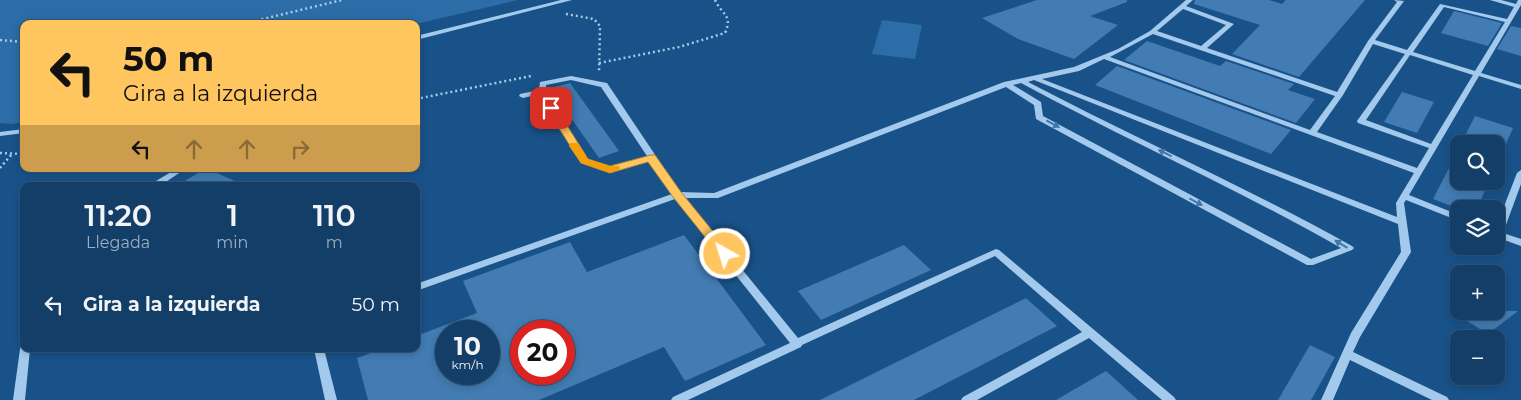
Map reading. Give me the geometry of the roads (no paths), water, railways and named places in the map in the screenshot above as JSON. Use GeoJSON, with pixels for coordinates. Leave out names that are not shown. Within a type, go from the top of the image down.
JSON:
{"type":"FeatureCollection","features":[{"type":"Feature","properties":{"kind":"lane"},"geometry":{"type":"LineString","coordinates":[[420,37],[569,0]]}},
{"type":"Feature","properties":{"kind":"lane"},"geometry":{"type":"LineString","coordinates":[[420,287],[677,195],[715,196],[1007,84],[1076,69],[1152,32],[1190,0]]}},
{"type":"Feature","properties":{"kind":"lane"},"geometry":{"type":"LineString","coordinates":[[1312,133],[1339,95],[1371,41],[1400,0]]}},
{"type":"Feature","properties":{"kind":"lane"},"geometry":{"type":"LineString","coordinates":[[1327,400],[1355,336],[1406,252],[1400,203],[1519,3],[1493,0]]}},
{"type":"Feature","properties":{"kind":"lane"},"geometry":{"type":"LineString","coordinates":[[1433,147],[1361,121],[1442,5],[1508,21]]}},
{"type":"Feature","properties":{"kind":"lane"},"geometry":{"type":"LineString","coordinates":[[1182,7],[1231,24],[1202,49]]}},
{"type":"Feature","properties":{"kind":"lane"},"geometry":{"type":"LineString","coordinates":[[1152,32],[1339,95]]}},
{"type":"Feature","properties":{"kind":"lane"},"geometry":{"type":"LineString","coordinates":[[1371,41],[1521,87]]}},
{"type":"Feature","properties":{"kind":"lane"},"geometry":{"type":"LineString","coordinates":[[1104,57],[1419,172]]}},
{"type":"Feature","properties":{"kind":"lane"},"geometry":{"type":"LineString","coordinates":[[651,158],[610,170],[584,161],[542,91],[543,84],[571,78],[604,85],[677,195],[796,343]]}},
{"type":"Feature","properties":{"kind":"lane"},"geometry":{"type":"LineString","coordinates":[[1034,78],[1402,222]]}},
{"type":"Feature","properties":{"kind":"lane"},"geometry":{"type":"LineString","coordinates":[[1007,84],[1038,104],[1039,117],[1310,263],[1349,248],[1302,220],[1062,103],[1022,80]]}},
{"type":"Feature","properties":{"kind":"lane"},"geometry":{"type":"LineString","coordinates":[[523,96],[542,91]]}},
{"type":"Feature","properties":{"kind":"lane"},"geometry":{"type":"LineString","coordinates":[[0,134],[20,131]]}},
{"type":"Feature","properties":{"kind":"lane"},"geometry":{"type":"LineString","coordinates":[[160,182],[176,172]]}},
{"type":"Feature","properties":{"kind":"lane"},"geometry":{"type":"LineString","coordinates":[[1505,213],[1521,173]]}},
{"type":"Feature","properties":{"kind":"lane"},"geometry":{"type":"LineString","coordinates":[[1404,196],[1450,214]]}},
{"type":"Feature","properties":{"kind":"lane"},"geometry":{"type":"LineString","coordinates":[[1505,236],[1521,243]]}},
{"type":"Feature","properties":{"kind":"lane"},"geometry":{"type":"LineString","coordinates":[[677,400],[798,344],[796,343],[996,252],[1170,400]]}},
{"type":"Feature","properties":{"kind":"lane"},"geometry":{"type":"LineString","coordinates":[[967,400],[1090,333]]}},
{"type":"Feature","properties":{"kind":"lane"},"geometry":{"type":"LineString","coordinates":[[19,400],[25,352]]}},
{"type":"Feature","properties":{"kind":"lane"},"geometry":{"type":"LineString","coordinates":[[320,352],[331,400]]}},
{"type":"Feature","properties":{"kind":"lane"},"geometry":{"type":"LineString","coordinates":[[1347,354],[1443,400]]}}]}
